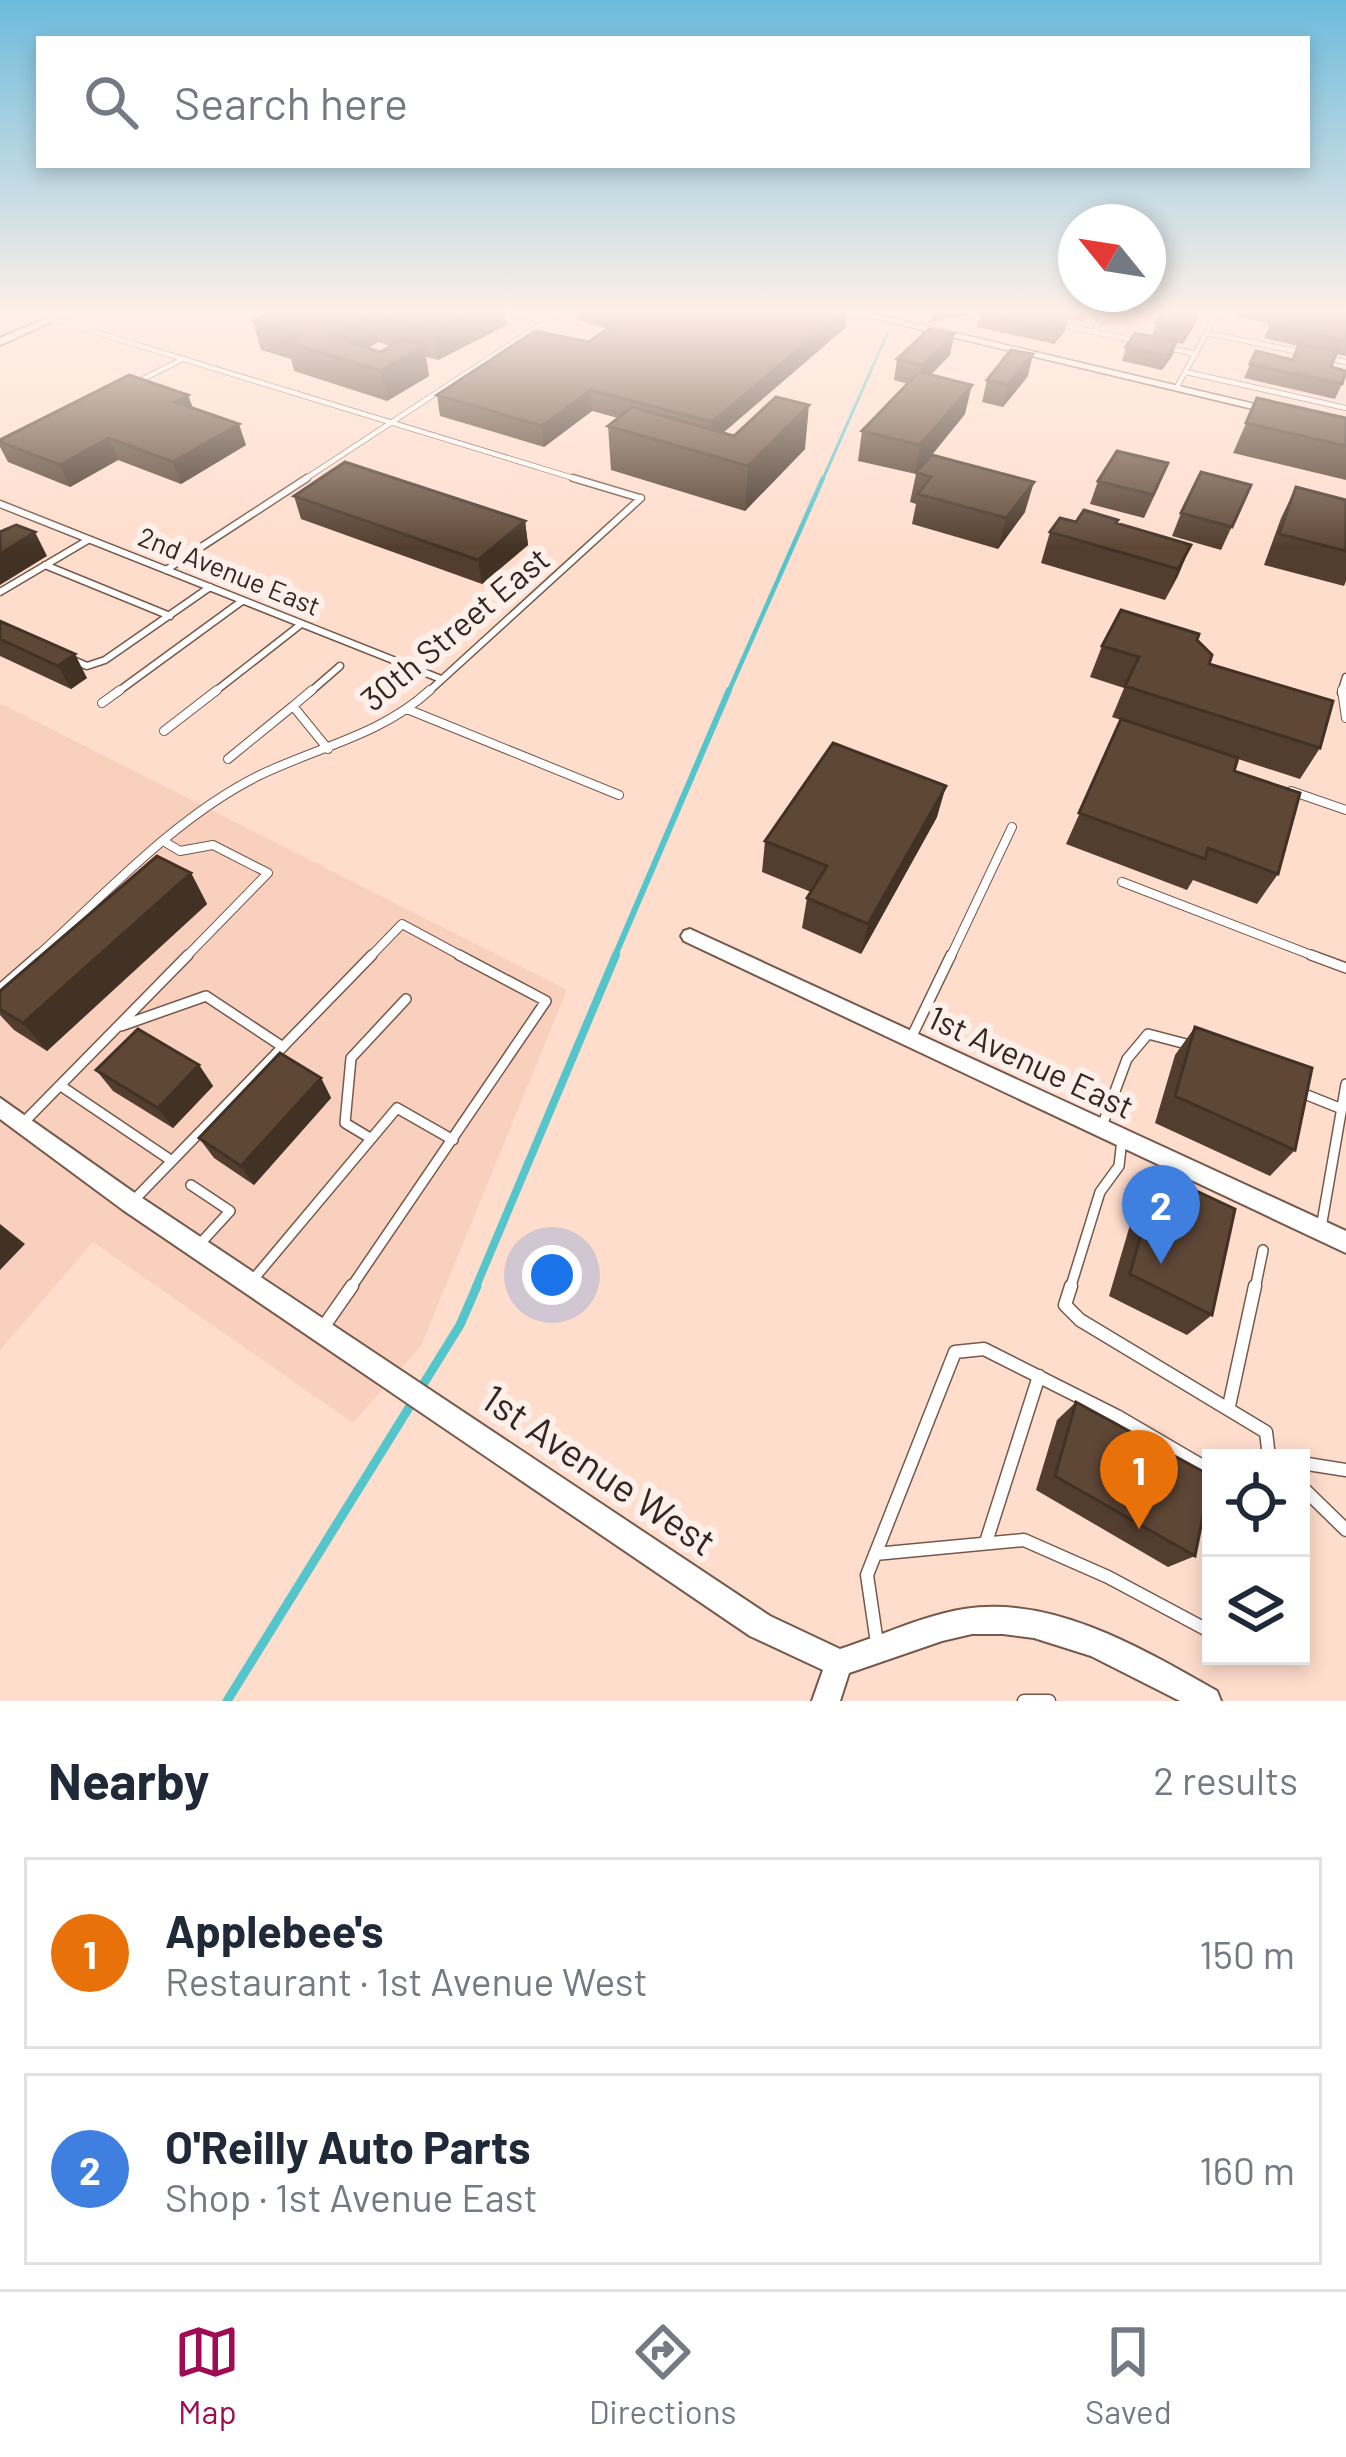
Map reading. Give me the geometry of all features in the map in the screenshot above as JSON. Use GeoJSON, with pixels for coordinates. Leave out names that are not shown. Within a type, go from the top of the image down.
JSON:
{"type":"FeatureCollection","features":[{"type":"Feature","properties":{"kind":"street"},"geometry":{"type":"LineString","coordinates":[[1187,389],[1304,417]]}},
{"type":"Feature","properties":{"kind":"street","name":"1st Avenue East"},"geometry":{"type":"LineString","coordinates":[[690,936],[1346,1241]]}},
{"type":"Feature","properties":{"kind":"street","name":"1st Avenue West"},"geometry":{"type":"LineString","coordinates":[[0,1107],[131,1203],[760,1626],[839,1664]]}},
{"type":"Feature","properties":{"kind":"street"},"geometry":{"type":"LineString","coordinates":[[826,1701],[839,1664],[971,1621],[1034,1627],[1100,1643],[1207,1701]]}},
{"type":"Feature","properties":{"kind":"lane"},"geometry":{"type":"LineString","coordinates":[[287,389],[395,421]]}},
{"type":"Feature","properties":{"kind":"lane"},"geometry":{"type":"LineString","coordinates":[[166,570],[443,389]]}},
{"type":"Feature","properties":{"kind":"lane"},"geometry":{"type":"LineString","coordinates":[[1263,389],[1346,408]]}},
{"type":"Feature","properties":{"kind":"lane","name":"30th Street East"},"geometry":{"type":"LineString","coordinates":[[0,989],[165,842],[256,777],[369,733],[406,709],[641,498],[395,421]]}},
{"type":"Feature","properties":{"kind":"lane","name":"2nd Avenue East"},"geometry":{"type":"LineString","coordinates":[[0,505],[441,679]]}},
{"type":"Feature","properties":{"kind":"lane"},"geometry":{"type":"LineString","coordinates":[[38,533],[53,525]]}},
{"type":"Feature","properties":{"kind":"lane"},"geometry":{"type":"LineString","coordinates":[[0,592],[89,539]]}},
{"type":"Feature","properties":{"kind":"lane"},"geometry":{"type":"LineString","coordinates":[[45,565],[170,616]]}},
{"type":"Feature","properties":{"kind":"lane"},"geometry":{"type":"LineString","coordinates":[[65,657],[87,666],[105,660],[210,587]]}},
{"type":"Feature","properties":{"kind":"lane"},"geometry":{"type":"LineString","coordinates":[[102,704],[243,600]]}},
{"type":"Feature","properties":{"kind":"lane"},"geometry":{"type":"LineString","coordinates":[[164,731],[302,624]]}},
{"type":"Feature","properties":{"kind":"lane"},"geometry":{"type":"LineString","coordinates":[[228,759],[340,666]]}},
{"type":"Feature","properties":{"kind":"lane"},"geometry":{"type":"LineString","coordinates":[[1346,677],[1340,695],[1346,718]]}},
{"type":"Feature","properties":{"kind":"lane"},"geometry":{"type":"LineString","coordinates":[[293,706],[328,749]]}},
{"type":"Feature","properties":{"kind":"lane"},"geometry":{"type":"LineString","coordinates":[[406,709],[619,795]]}},
{"type":"Feature","properties":{"kind":"lane"},"geometry":{"type":"LineString","coordinates":[[1284,788],[1346,810]]}},
{"type":"Feature","properties":{"kind":"lane"},"geometry":{"type":"LineString","coordinates":[[911,1038],[1012,827]]}},
{"type":"Feature","properties":{"kind":"lane"},"geometry":{"type":"LineString","coordinates":[[23,1123],[268,873],[213,844],[181,851],[165,842]]}},
{"type":"Feature","properties":{"kind":"lane"},"geometry":{"type":"LineString","coordinates":[[1123,881],[1346,968]]}},
{"type":"Feature","properties":{"kind":"lane"},"geometry":{"type":"LineString","coordinates":[[131,1203],[402,924],[546,1001],[321,1331]]}},
{"type":"Feature","properties":{"kind":"lane"},"geometry":{"type":"LineString","coordinates":[[119,1026],[206,996],[283,1047]]}},
{"type":"Feature","properties":{"kind":"lane"},"geometry":{"type":"LineString","coordinates":[[370,1138],[345,1124],[351,1058],[406,999]]}},
{"type":"Feature","properties":{"kind":"lane"},"geometry":{"type":"LineString","coordinates":[[1102,1127],[1126,1059],[1148,1034],[1210,1054]]}},
{"type":"Feature","properties":{"kind":"lane"},"geometry":{"type":"LineString","coordinates":[[1321,1230],[1346,1084]]}},
{"type":"Feature","properties":{"kind":"lane"},"geometry":{"type":"LineString","coordinates":[[61,1086],[172,1161]]}},
{"type":"Feature","properties":{"kind":"lane"},"geometry":{"type":"LineString","coordinates":[[1289,1088],[1342,1108]]}},
{"type":"Feature","properties":{"kind":"lane"},"geometry":{"type":"LineString","coordinates":[[250,1283],[397,1108],[453,1140]]}},
{"type":"Feature","properties":{"kind":"lane"},"geometry":{"type":"LineString","coordinates":[[1122,1139],[1119,1166],[1100,1192],[1065,1305],[1080,1320],[1266,1432],[1269,1449]]}},
{"type":"Feature","properties":{"kind":"lane"},"geometry":{"type":"LineString","coordinates":[[191,1185],[230,1211],[197,1248]]}},
{"type":"Feature","properties":{"kind":"lane"},"geometry":{"type":"LineString","coordinates":[[1229,1406],[1263,1250]]}},
{"type":"Feature","properties":{"kind":"lane"},"geometry":{"type":"LineString","coordinates":[[878,1651],[866,1574],[955,1352],[984,1349],[1202,1466]]}},
{"type":"Feature","properties":{"kind":"lane"},"geometry":{"type":"LineString","coordinates":[[986,1542],[1039,1376]]}},
{"type":"Feature","properties":{"kind":"lane"},"geometry":{"type":"LineString","coordinates":[[1310,1464],[1346,1470]]}},
{"type":"Feature","properties":{"kind":"lane"},"geometry":{"type":"LineString","coordinates":[[1310,1495],[1346,1530]]}},
{"type":"Feature","properties":{"kind":"lane"},"geometry":{"type":"LineString","coordinates":[[874,1554],[1024,1540],[1108,1576],[1202,1627]]}},
{"type":"Feature","properties":{"kind":"lane"},"geometry":{"type":"LineString","coordinates":[[1024,1701],[1048,1701]]}},
{"type":"Feature","properties":{"kind":"shaded area"},"geometry":{"type":"Polygon","coordinates":[[[0,703],[567,990],[421,1346],[353,1423],[93,1242],[0,1350],[0,703]]]}},
{"type":"Feature","properties":{"kind":"building"},"geometry":{"type":"Polygon","coordinates":[[[100,389],[171,389],[188,395],[175,402],[239,424],[173,462],[109,438],[60,465],[0,440],[100,389]]]}},
{"type":"Feature","properties":{"kind":"building"},"geometry":{"type":"Polygon","coordinates":[[[446,389],[751,389],[712,422],[591,390],[542,426],[437,395],[446,389]]]}},
{"type":"Feature","properties":{"kind":"building"},"geometry":{"type":"Polygon","coordinates":[[[902,389],[968,389],[920,445],[862,431],[902,389]]]}},
{"type":"Feature","properties":{"kind":"building"},"geometry":{"type":"Polygon","coordinates":[[[776,397],[809,405],[748,466],[608,426],[632,407],[734,436],[776,397]]]}},
{"type":"Feature","properties":{"kind":"building"},"geometry":{"type":"Polygon","coordinates":[[[1257,398],[1346,418],[1346,446],[1246,423],[1257,398]]]}},
{"type":"Feature","properties":{"kind":"building"},"geometry":{"type":"Polygon","coordinates":[[[1117,451],[1168,463],[1153,495],[1098,481],[1117,451]]]}},
{"type":"Feature","properties":{"kind":"building"},"geometry":{"type":"Polygon","coordinates":[[[932,455],[1034,482],[1006,518],[918,494],[931,477],[916,472],[932,455]]]}},
{"type":"Feature","properties":{"kind":"building"},"geometry":{"type":"Polygon","coordinates":[[[345,462],[525,521],[478,560],[294,496],[345,462]]]}},
{"type":"Feature","properties":{"kind":"building"},"geometry":{"type":"Polygon","coordinates":[[[1201,472],[1251,485],[1232,527],[1181,513],[1201,472]]]}},
{"type":"Feature","properties":{"kind":"building"},"geometry":{"type":"Polygon","coordinates":[[[1296,487],[1346,500],[1346,551],[1279,534],[1296,487]]]}},
{"type":"Feature","properties":{"kind":"building"},"geometry":{"type":"Polygon","coordinates":[[[1084,510],[1191,545],[1178,569],[1050,532],[1060,518],[1076,522],[1084,510]]]}},
{"type":"Feature","properties":{"kind":"building"},"geometry":{"type":"Polygon","coordinates":[[[16,525],[35,532],[0,554],[0,532],[16,525]]]}},
{"type":"Feature","properties":{"kind":"building"},"geometry":{"type":"Polygon","coordinates":[[[1121,610],[1199,634],[1197,640],[1212,655],[1209,664],[1333,701],[1320,748],[1125,686],[1139,657],[1102,646],[1121,610]]]}},
{"type":"Feature","properties":{"kind":"building"},"geometry":{"type":"Polygon","coordinates":[[[0,621],[75,654],[58,666],[0,639],[0,621]]]}},
{"type":"Feature","properties":{"kind":"building"},"geometry":{"type":"Polygon","coordinates":[[[1121,719],[1238,758],[1234,771],[1300,793],[1278,874],[1208,848],[1205,859],[1079,813],[1121,719]]]}},
{"type":"Feature","properties":{"kind":"building"},"geometry":{"type":"Polygon","coordinates":[[[833,743],[946,786],[868,924],[807,898],[827,866],[765,841],[833,743]]]}},
{"type":"Feature","properties":{"kind":"building"},"geometry":{"type":"Polygon","coordinates":[[[157,856],[191,873],[23,1023],[0,1009],[0,991],[157,856]]]}},
{"type":"Feature","properties":{"kind":"building"},"geometry":{"type":"Polygon","coordinates":[[[1195,1027],[1312,1068],[1295,1150],[1175,1096],[1195,1027]]]}},
{"type":"Feature","properties":{"kind":"building"},"geometry":{"type":"Polygon","coordinates":[[[138,1029],[199,1065],[158,1108],[96,1070],[138,1029]]]}},
{"type":"Feature","properties":{"kind":"building"},"geometry":{"type":"Polygon","coordinates":[[[280,1053],[321,1078],[241,1166],[199,1138],[280,1053]]]}},
{"type":"Feature","properties":{"kind":"building"},"geometry":{"type":"Polygon","coordinates":[[[1158,1173],[1235,1209],[1212,1315],[1130,1274],[1158,1173]]]}},
{"type":"Feature","properties":{"kind":"building"},"geometry":{"type":"Polygon","coordinates":[[[1076,1402],[1202,1471],[1202,1521],[1195,1556],[1055,1476],[1076,1402]]]}},
{"type":"Feature","properties":{"kind":"waterway"},"geometry":{"type":"LineString","coordinates":[[822,481],[863,389]]}},
{"type":"Feature","properties":{"kind":"waterway"},"geometry":{"type":"LineString","coordinates":[[728,693],[823,478]]}},
{"type":"Feature","properties":{"kind":"waterway"},"geometry":{"type":"LineString","coordinates":[[614,958],[729,690]]}},
{"type":"Feature","properties":{"kind":"waterway"},"geometry":{"type":"LineString","coordinates":[[475,1289],[616,955]]}},
{"type":"Feature","properties":{"kind":"waterway"},"geometry":{"type":"LineString","coordinates":[[424,1383],[460,1325],[477,1286]]}},
{"type":"Feature","properties":{"kind":"waterway"},"geometry":{"type":"LineString","coordinates":[[227,1701],[410,1406]]}},
{"type":"Feature","properties":{"kind":"place","name":"O'Reilly Auto Parts"},"geometry":{"type":"Point","coordinates":[1161,1264]}},
{"type":"Feature","properties":{"kind":"place","name":"Applebee's"},"geometry":{"type":"Point","coordinates":[1139,1529]}}]}
